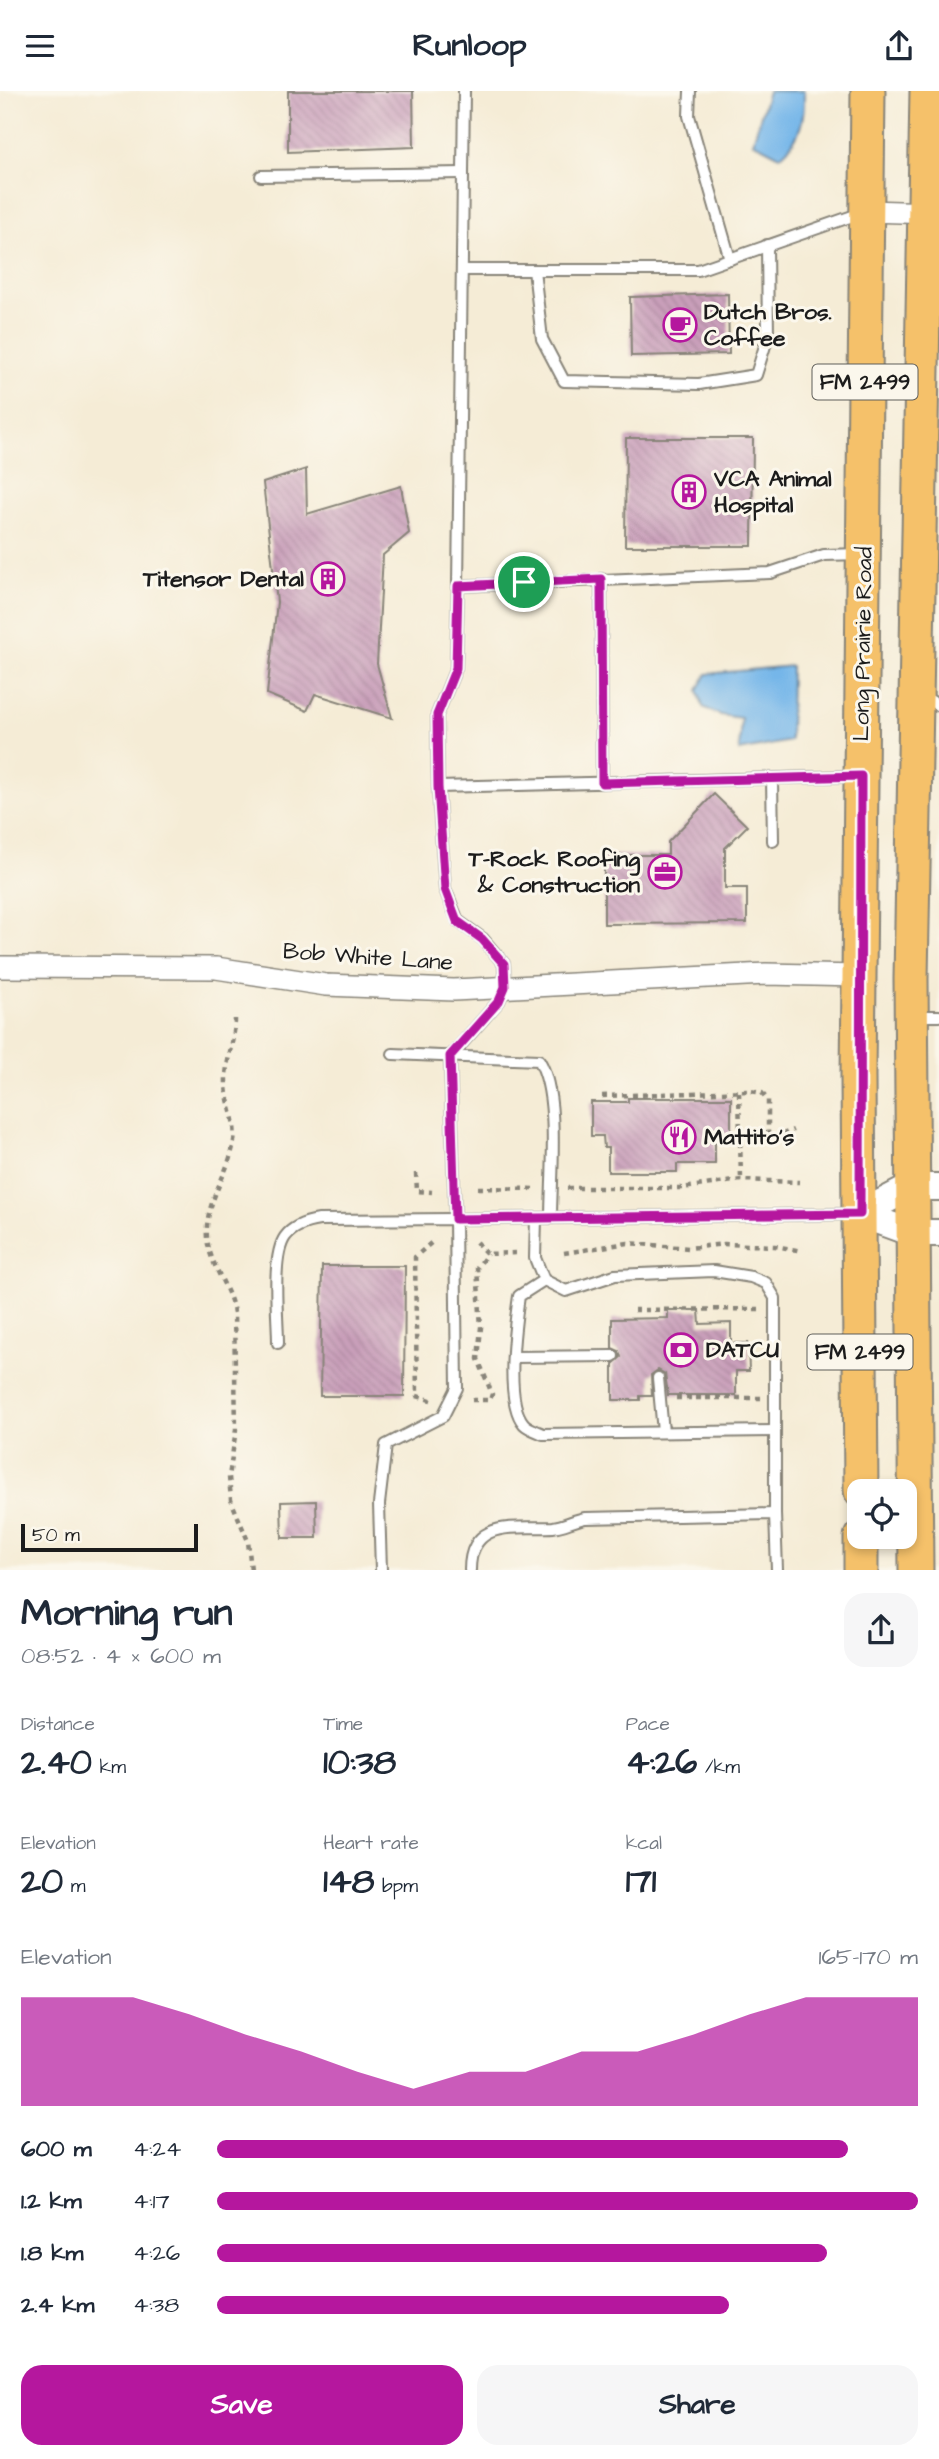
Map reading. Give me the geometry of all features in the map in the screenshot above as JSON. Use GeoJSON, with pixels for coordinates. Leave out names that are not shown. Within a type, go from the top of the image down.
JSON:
{"type":"FeatureCollection","features":[{"type":"Feature","properties":{"kind":"main road","name":"Long Prairie Road"},"geometry":{"type":"LineString","coordinates":[[861,1479],[859,976],[868,91]]}},
{"type":"Feature","properties":{"kind":"main road","name":"FM 2499"},"geometry":{"type":"LineString","coordinates":[[916,1570],[926,1233],[926,698],[932,213],[927,91]]}},
{"type":"Feature","properties":{"kind":"main road"},"geometry":{"type":"LineString","coordinates":[[861,1549],[861,1570]]}},
{"type":"Feature","properties":{"kind":"street"},"geometry":{"type":"LineString","coordinates":[[867,211],[932,213]]}},
{"type":"Feature","properties":{"kind":"street","name":"Bob White Lane"},"geometry":{"type":"LineString","coordinates":[[0,967],[216,968],[326,985],[454,990],[752,974],[859,976]]}},
{"type":"Feature","properties":{"kind":"street"},"geometry":{"type":"LineString","coordinates":[[860,1214],[925,1187]]}},
{"type":"Feature","properties":{"kind":"street"},"geometry":{"type":"LineString","coordinates":[[860,1214],[926,1233]]}},
{"type":"Feature","properties":{"kind":"lane"},"geometry":{"type":"LineString","coordinates":[[381,1570],[380,1504],[386,1444],[443,1416],[457,1388],[450,1056],[499,1001],[505,987],[504,964],[482,939],[457,921],[445,889],[438,787],[437,715],[456,668],[464,91]]}},
{"type":"Feature","properties":{"kind":"lane"},"geometry":{"type":"LineString","coordinates":[[690,91],[689,116],[730,260]]}},
{"type":"Feature","properties":{"kind":"lane"},"geometry":{"type":"LineString","coordinates":[[261,176],[463,173]]}},
{"type":"Feature","properties":{"kind":"lane"},"geometry":{"type":"LineString","coordinates":[[462,270],[698,270],[867,211]]}},
{"type":"Feature","properties":{"kind":"lane"},"geometry":{"type":"LineString","coordinates":[[534,270],[542,339],[565,381],[699,384],[756,376],[768,336],[767,245]]}},
{"type":"Feature","properties":{"kind":"lane"},"geometry":{"type":"LineString","coordinates":[[458,586],[769,573],[824,555],[863,554]]}},
{"type":"Feature","properties":{"kind":"lane"},"geometry":{"type":"LineString","coordinates":[[601,579],[602,783]]}},
{"type":"Feature","properties":{"kind":"lane"},"geometry":{"type":"LineString","coordinates":[[438,787],[861,776]]}},
{"type":"Feature","properties":{"kind":"lane"},"geometry":{"type":"LineString","coordinates":[[772,779],[773,841]]}},
{"type":"Feature","properties":{"kind":"lane"},"geometry":{"type":"LineString","coordinates":[[393,1054],[539,1060],[549,1076],[551,1097],[551,1218]]}},
{"type":"Feature","properties":{"kind":"lane"},"geometry":{"type":"LineString","coordinates":[[278,1343],[278,1255],[285,1237],[301,1223],[319,1220],[860,1214]]}},
{"type":"Feature","properties":{"kind":"lane"},"geometry":{"type":"LineString","coordinates":[[536,1218],[535,1258],[544,1280],[566,1291],[614,1275],[714,1271],[751,1276],[766,1283],[775,1298],[777,1570]]}},
{"type":"Feature","properties":{"kind":"lane"},"geometry":{"type":"LineString","coordinates":[[544,1280],[519,1296],[514,1397],[522,1422],[531,1429],[543,1434],[775,1431]]}},
{"type":"Feature","properties":{"kind":"lane"},"geometry":{"type":"LineString","coordinates":[[514,1357],[612,1356]]}},
{"type":"Feature","properties":{"kind":"lane"},"geometry":{"type":"LineString","coordinates":[[658,1378],[663,1432]]}},
{"type":"Feature","properties":{"kind":"lane"},"geometry":{"type":"LineString","coordinates":[[470,1570],[470,1554],[475,1545],[491,1531],[501,1528],[558,1527],[585,1518],[775,1514]]}},
{"type":"Feature","properties":{"kind":"path"},"geometry":{"type":"LineString","coordinates":[[235,1019],[226,1083],[234,1123],[234,1141],[214,1194],[207,1238],[213,1262],[232,1298],[234,1313],[236,1429],[229,1476],[231,1500],[248,1541],[251,1570]]}},
{"type":"Feature","properties":{"kind":"path"},"geometry":{"type":"LineString","coordinates":[[739,1092],[741,1180]]}},
{"type":"Feature","properties":{"kind":"path"},"geometry":{"type":"LineString","coordinates":[[602,1096],[762,1093],[768,1100],[768,1136],[778,1136],[793,1130]]}},
{"type":"Feature","properties":{"kind":"path"},"geometry":{"type":"LineString","coordinates":[[416,1173],[417,1191],[432,1192]]}},
{"type":"Feature","properties":{"kind":"path"},"geometry":{"type":"LineString","coordinates":[[478,1188],[682,1188],[741,1180],[799,1182]]}},
{"type":"Feature","properties":{"kind":"path"},"geometry":{"type":"LineString","coordinates":[[476,1242],[487,1254],[515,1254]]}},
{"type":"Feature","properties":{"kind":"path"},"geometry":{"type":"LineString","coordinates":[[431,1243],[415,1257],[417,1397],[426,1396],[435,1401]]}},
{"type":"Feature","properties":{"kind":"path"},"geometry":{"type":"LineString","coordinates":[[564,1253],[628,1243],[689,1248],[741,1244],[802,1251]]}},
{"type":"Feature","properties":{"kind":"path"},"geometry":{"type":"LineString","coordinates":[[472,1400],[490,1400],[492,1394],[478,1359],[481,1327],[477,1268],[487,1254]]}},
{"type":"Feature","properties":{"kind":"path"},"geometry":{"type":"LineString","coordinates":[[634,1310],[765,1309]]}},
{"type":"Feature","properties":{"kind":"path"},"geometry":{"type":"LineString","coordinates":[[674,1398],[766,1398]]}},
{"type":"Feature","properties":{"kind":"water"},"geometry":{"type":"Polygon","coordinates":[[[768,91],[804,91],[800,127],[793,142],[780,156],[753,142],[768,91]]]}},
{"type":"Feature","properties":{"kind":"water"},"geometry":{"type":"Polygon","coordinates":[[[791,666],[790,741],[739,751],[741,718],[720,715],[703,707],[698,690],[707,674],[791,666]]]}},
{"type":"Feature","properties":{"kind":"building"},"geometry":{"type":"Polygon","coordinates":[[[288,91],[413,91],[414,147],[288,152],[288,91]]]}},
{"type":"Feature","properties":{"kind":"building","name":"Dutch Bros. Coffee"},"geometry":{"type":"Polygon","coordinates":[[[728,294],[729,354],[631,356],[630,297],[728,294]]]}},
{"type":"Feature","properties":{"kind":"building","name":"VCA Animal Hospital"},"geometry":{"type":"Polygon","coordinates":[[[626,438],[753,438],[752,546],[625,546],[626,438]]]}},
{"type":"Feature","properties":{"kind":"building","name":"Titensor Dental"},"geometry":{"type":"Polygon","coordinates":[[[306,469],[307,514],[401,486],[409,533],[383,555],[377,664],[392,718],[315,694],[307,711],[267,694],[277,602],[263,483],[306,469]]]}},
{"type":"Feature","properties":{"kind":"building","name":"T-Rock Roofing & Construction"},"geometry":{"type":"Polygon","coordinates":[[[714,794],[747,826],[725,848],[725,888],[747,888],[747,923],[604,924],[604,855],[668,855],[668,842],[714,794]]]}},
{"type":"Feature","properties":{"kind":"building"},"geometry":{"type":"Polygon","coordinates":[[[628,1098],[731,1098],[731,1134],[715,1134],[715,1164],[677,1164],[677,1172],[608,1172],[608,1148],[604,1148],[603,1136],[591,1136],[591,1102],[628,1102],[628,1098]]]}},
{"type":"Feature","properties":{"kind":"building"},"geometry":{"type":"Polygon","coordinates":[[[322,1266],[405,1266],[404,1396],[320,1396],[322,1266]]]}},
{"type":"Feature","properties":{"kind":"building","name":"DATCU"},"geometry":{"type":"Polygon","coordinates":[[[668,1310],[699,1310],[700,1324],[731,1323],[731,1343],[748,1343],[749,1371],[736,1371],[736,1395],[668,1395],[665,1374],[658,1370],[651,1375],[652,1396],[640,1396],[640,1400],[613,1400],[613,1364],[621,1357],[619,1351],[612,1348],[612,1319],[668,1318],[668,1310]]]}},
{"type":"Feature","properties":{"kind":"building"},"geometry":{"type":"Polygon","coordinates":[[[316,1501],[317,1538],[282,1538],[281,1502],[316,1501]]]}},
{"type":"Feature","properties":{"kind":"place","name":"Dutch Bros. Coffee"},"geometry":{"type":"Point","coordinates":[680,325]}},
{"type":"Feature","properties":{"kind":"place","name":"VCA Animal Hospital"},"geometry":{"type":"Point","coordinates":[689,492]}},
{"type":"Feature","properties":{"kind":"place","name":"Titensor Dental"},"geometry":{"type":"Point","coordinates":[328,579]}},
{"type":"Feature","properties":{"kind":"place","name":"T-Rock Roofing & Construction"},"geometry":{"type":"Point","coordinates":[665,872]}},
{"type":"Feature","properties":{"kind":"place","name":"Mattito's"},"geometry":{"type":"Point","coordinates":[679,1137]}},
{"type":"Feature","properties":{"kind":"place","name":"DATCU"},"geometry":{"type":"Point","coordinates":[681,1350]}},
{"type":"Feature","properties":{"kind":"route"},"geometry":{"type":"LineString","coordinates":[[601,579],[602,783],[861,776],[858,1076],[860,1214],[455,1219],[450,1056],[499,1001],[505,987],[504,964],[482,939],[457,921],[445,889],[438,787],[437,715],[456,668],[458,586],[524,582],[601,579]]}}]}
